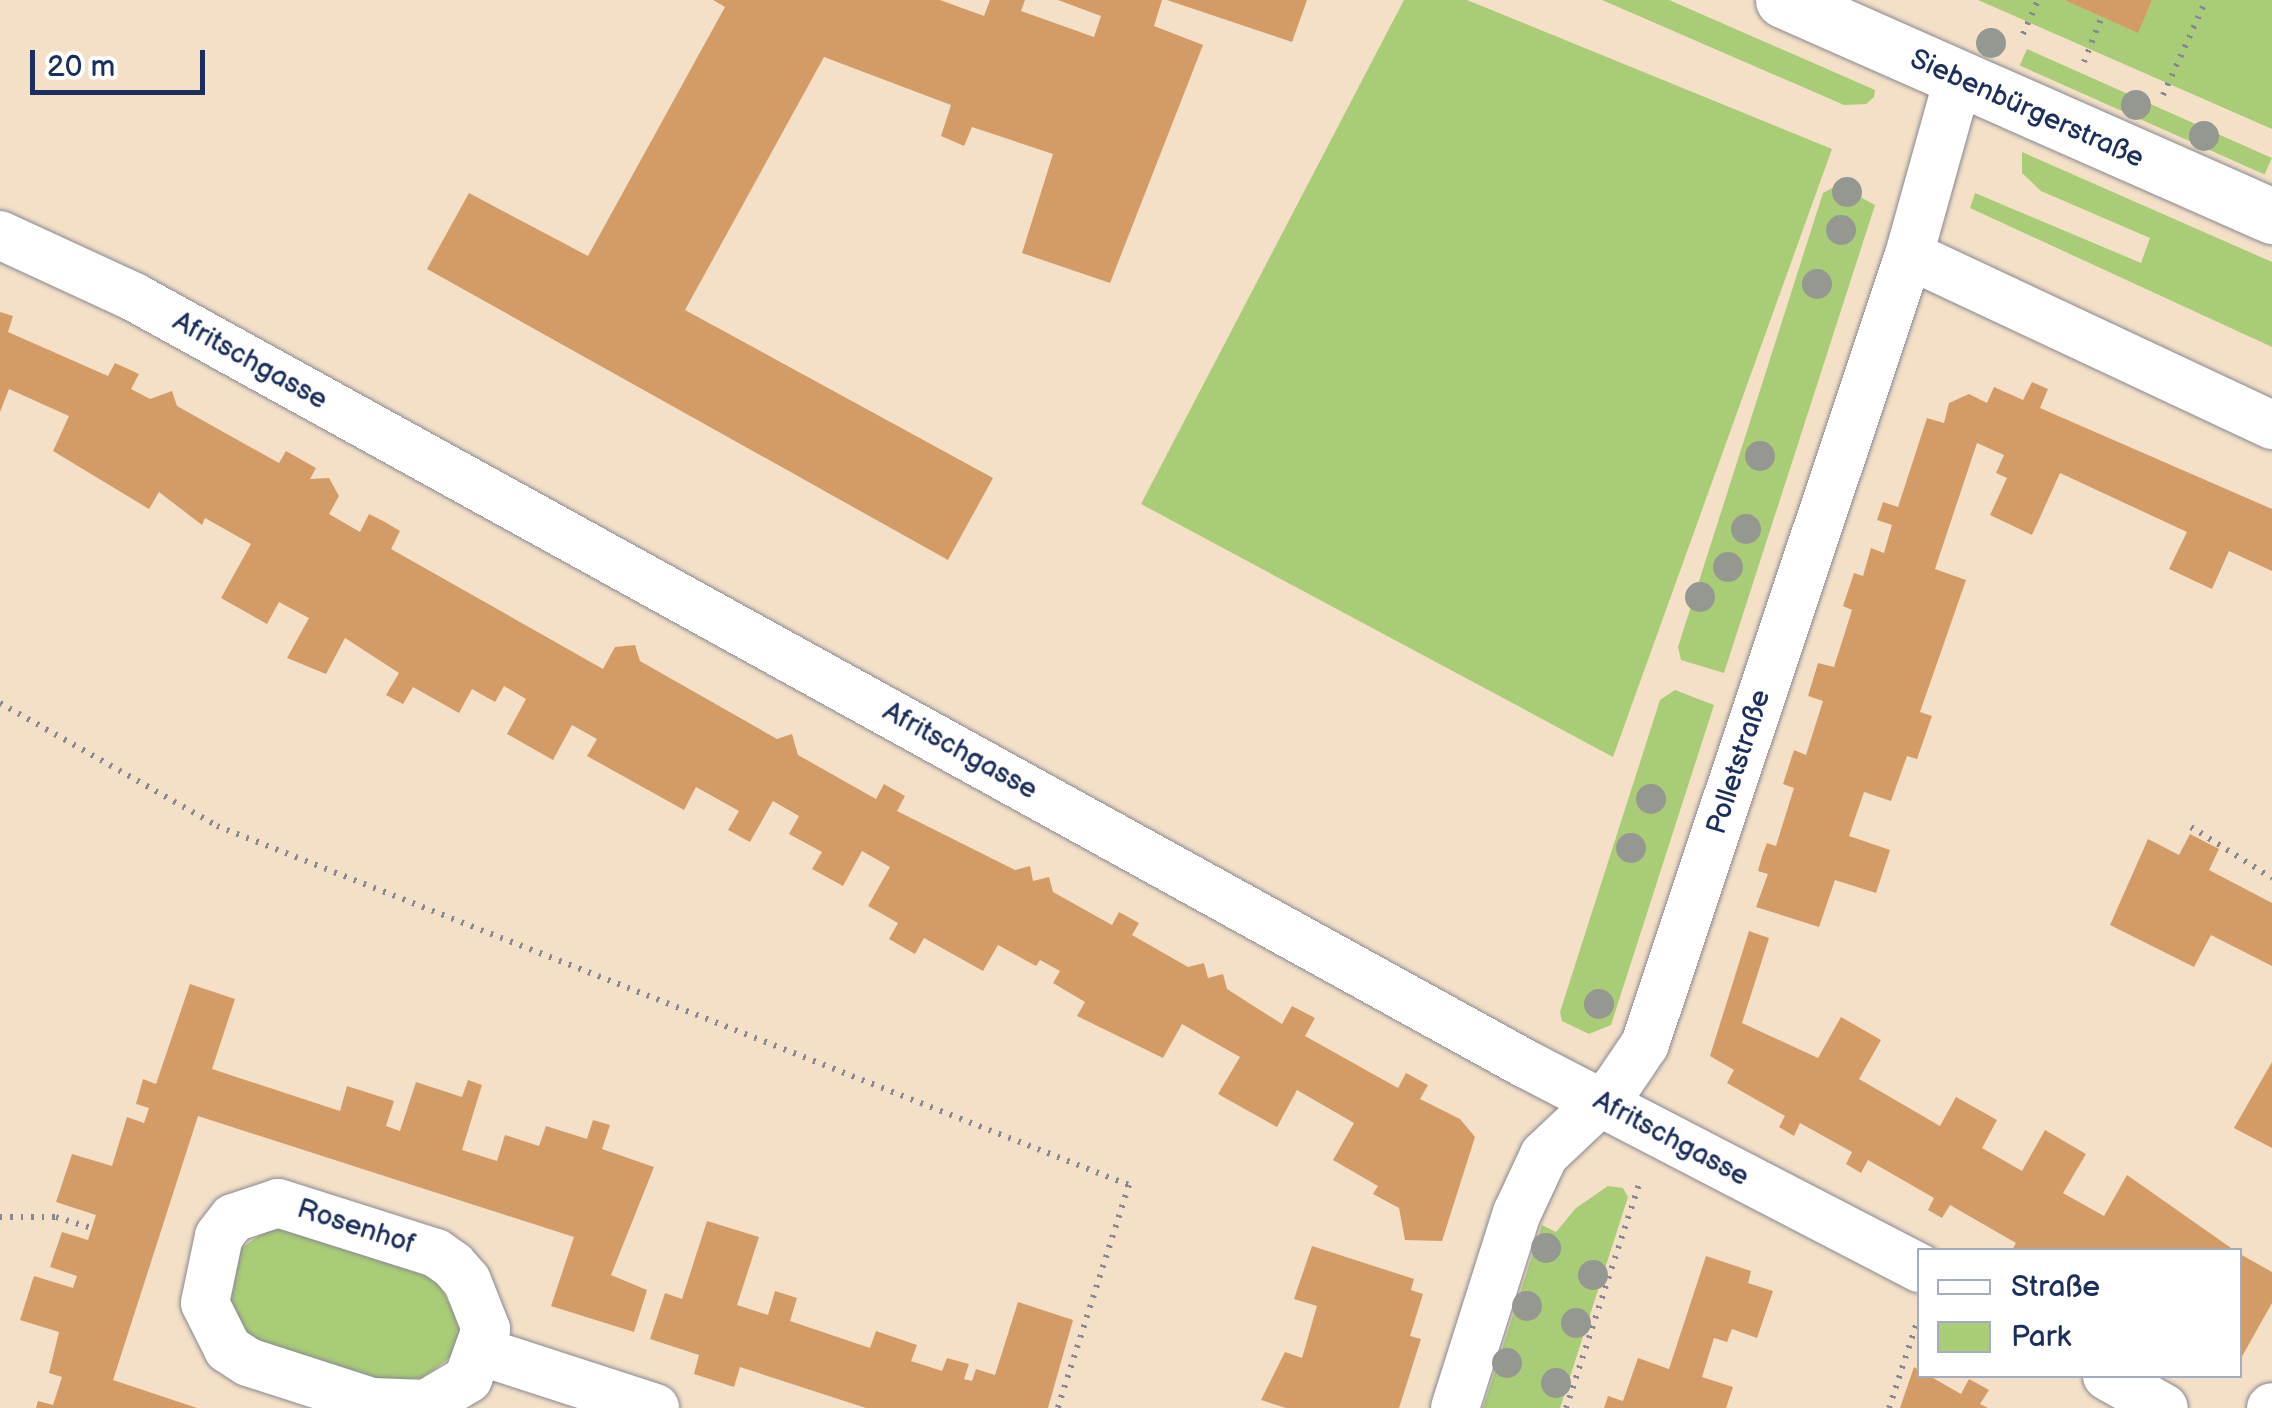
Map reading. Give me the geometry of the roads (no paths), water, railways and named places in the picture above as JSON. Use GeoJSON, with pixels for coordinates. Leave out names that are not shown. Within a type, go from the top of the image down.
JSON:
{"type":"FeatureCollection","features":[{"type":"Feature","properties":{"kind":"street","name":"Siebenbürgerstraße"},"geometry":{"type":"LineString","coordinates":[[1783,0],[2272,216]]}},
{"type":"Feature","properties":{"kind":"street","name":"Polletstraße"},"geometry":{"type":"LineString","coordinates":[[1455,1408],[1520,1205],[1544,1156],[1632,1069],[1645,1044],[1908,255],[1958,78]]}},
{"type":"Feature","properties":{"kind":"street","name":"Afritschgasse"},"geometry":{"type":"LineString","coordinates":[[0,235],[134,297],[1598,1100],[1917,1266]]}},
{"type":"Feature","properties":{"kind":"street"},"geometry":{"type":"LineString","coordinates":[[1908,255],[2272,425]]}},
{"type":"Feature","properties":{"kind":"street","name":"Rosenhof"},"geometry":{"type":"LineString","coordinates":[[278,1203],[436,1253],[467,1281],[480,1306],[482,1352],[468,1378],[426,1404],[372,1402],[248,1362],[228,1349],[206,1304],[219,1236],[233,1218],[278,1203]]}},
{"type":"Feature","properties":{"kind":"street"},"geometry":{"type":"LineString","coordinates":[[482,1352],[655,1408]]}},
{"type":"Feature","properties":{"kind":"street"},"geometry":{"type":"LineString","coordinates":[[2112,1378],[2164,1408]]}}]}
